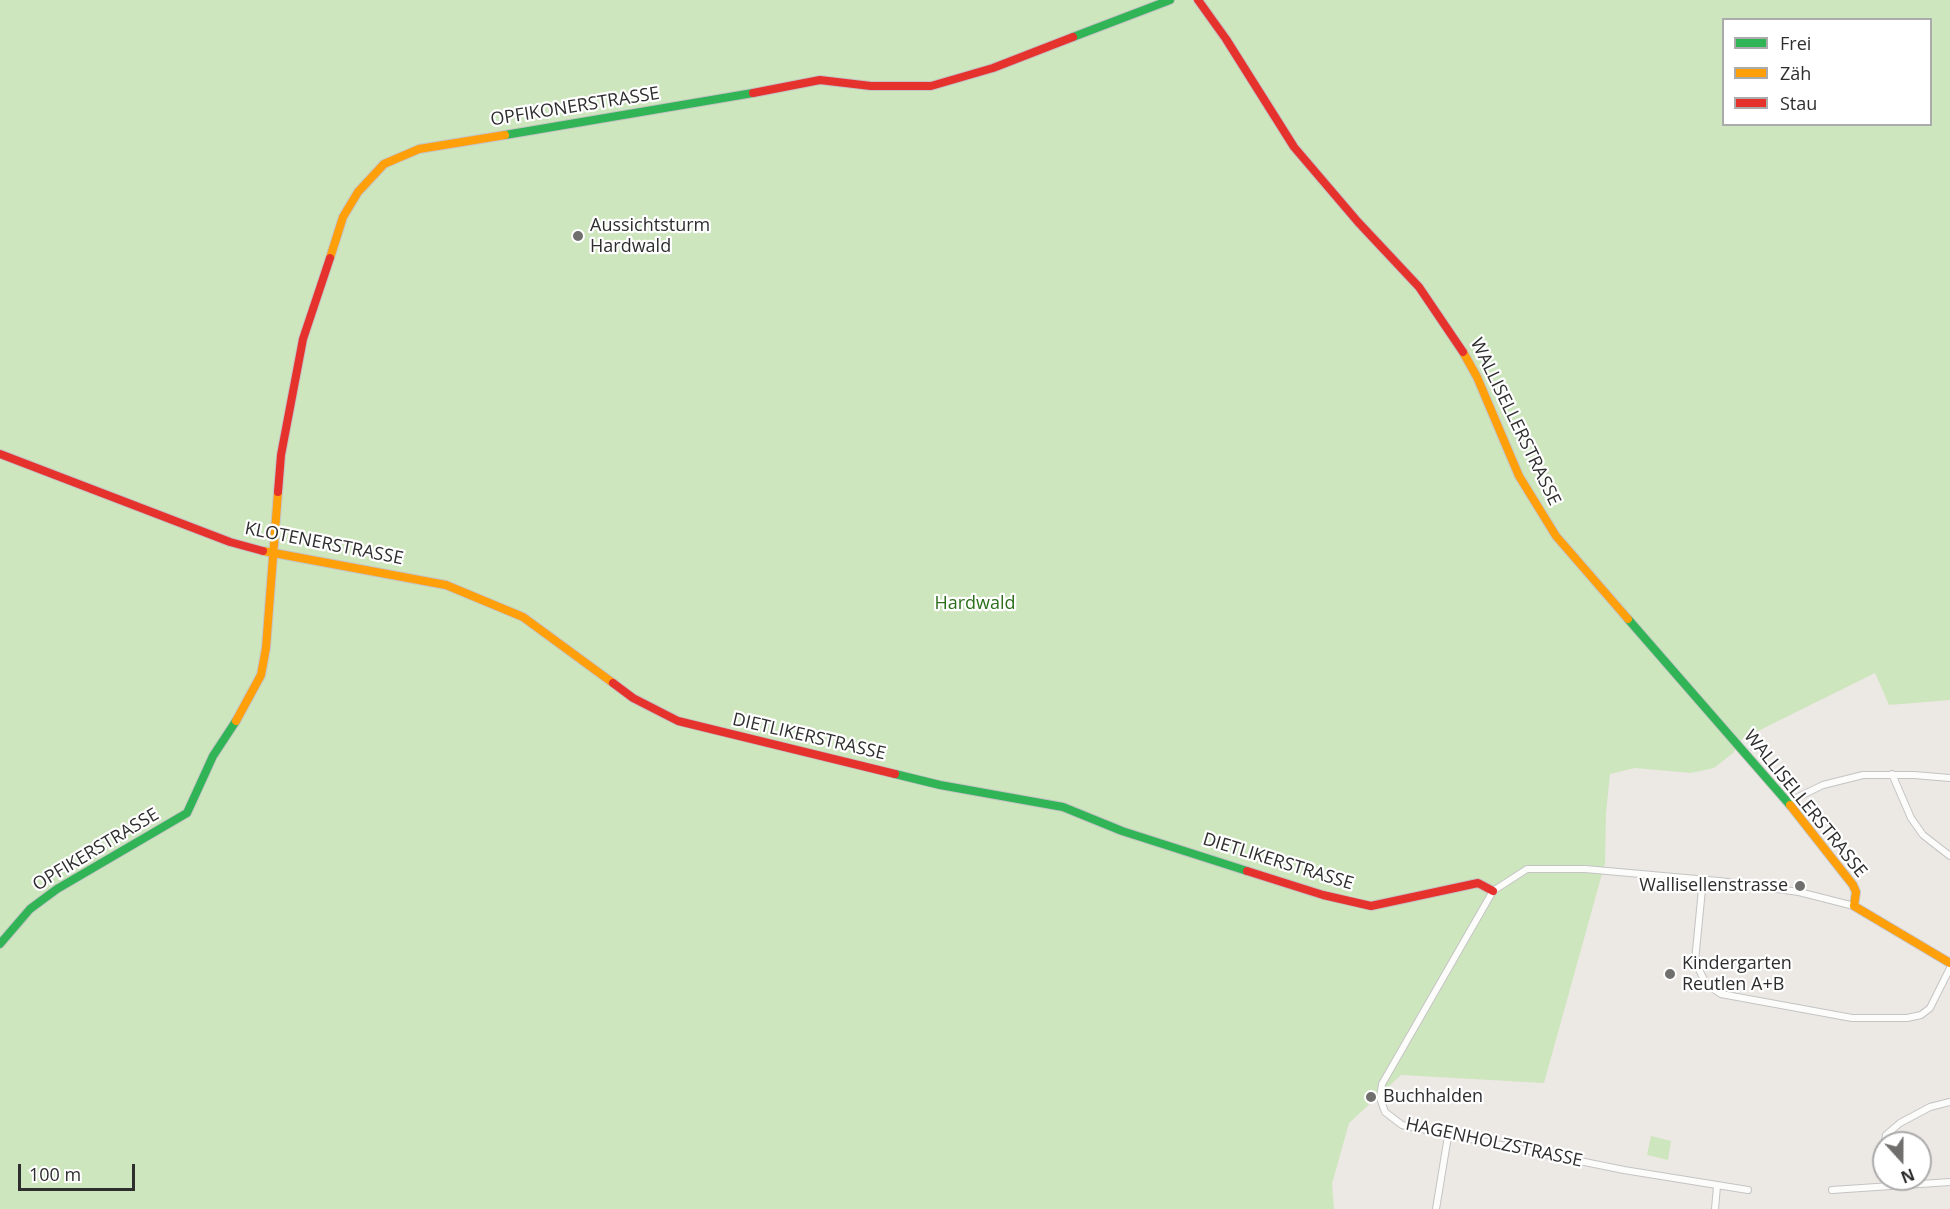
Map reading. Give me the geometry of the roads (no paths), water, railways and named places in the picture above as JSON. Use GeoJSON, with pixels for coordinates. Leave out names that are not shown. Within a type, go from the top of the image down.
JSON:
{"type":"FeatureCollection","features":[{"type":"Feature","properties":{"kind":"street","name":"OPFIKONERSTRASSE"},"geometry":{"type":"LineString","coordinates":[[187,813],[213,756],[249,701],[261,675],[274,554],[281,455],[303,339],[343,217],[358,192],[384,164],[419,149],[694,105],[820,80],[871,86],[931,86],[993,68],[1170,0]]}},
{"type":"Feature","properties":{"kind":"street","name":"WALLISELLERSTRASSE"},"geometry":{"type":"LineString","coordinates":[[1198,0],[1226,39],[1294,147],[1318,178],[1419,287],[1454,335],[1477,377],[1519,476],[1536,507],[1556,536],[1788,802],[1853,885],[1856,892],[1854,906]]}},
{"type":"Feature","properties":{"kind":"street","name":"KLOTENERSTRASSE"},"geometry":{"type":"LineString","coordinates":[[0,454],[230,542],[274,554],[446,585],[523,617],[597,673]]}},
{"type":"Feature","properties":{"kind":"street","name":"DIETLIKERSTRASSE"},"geometry":{"type":"LineString","coordinates":[[597,673],[633,698],[678,721],[940,785],[1063,807],[1122,831],[1323,895],[1371,906],[1478,883],[1493,891]]}},
{"type":"Feature","properties":{"kind":"street"},"geometry":{"type":"LineString","coordinates":[[1892,774],[1911,818],[1923,835],[1950,856]]}},
{"type":"Feature","properties":{"kind":"street"},"geometry":{"type":"LineString","coordinates":[[1788,802],[1838,780],[1863,775],[1892,774],[1950,778]]}},
{"type":"Feature","properties":{"kind":"street","name":"OPFIKERSTRASSE"},"geometry":{"type":"LineString","coordinates":[[0,944],[30,909],[57,889],[187,813]]}},
{"type":"Feature","properties":{"kind":"street"},"geometry":{"type":"LineString","coordinates":[[1493,891],[1527,869],[1543,868],[1702,879],[1799,892],[1854,906],[1950,963]]}},
{"type":"Feature","properties":{"kind":"street"},"geometry":{"type":"LineString","coordinates":[[1702,879],[1695,961],[1706,984],[1721,994],[1852,1018],[1907,1018],[1921,1015],[1930,1008],[1950,968]]}},
{"type":"Feature","properties":{"kind":"street","name":"HAGENHOLZSTRASSE"},"geometry":{"type":"LineString","coordinates":[[1493,891],[1382,1084],[1382,1105],[1385,1112],[1401,1125],[1448,1136],[1748,1190]]}},
{"type":"Feature","properties":{"kind":"street"},"geometry":{"type":"LineString","coordinates":[[1891,1131],[1900,1123],[1930,1107],[1950,1102]]}},
{"type":"Feature","properties":{"kind":"street"},"geometry":{"type":"LineString","coordinates":[[1436,1209],[1448,1136]]}},
{"type":"Feature","properties":{"kind":"street"},"geometry":{"type":"LineString","coordinates":[[1932,1182],[1950,1182]]}},
{"type":"Feature","properties":{"kind":"street"},"geometry":{"type":"LineString","coordinates":[[1832,1190],[1872,1185]]}},
{"type":"Feature","properties":{"kind":"street"},"geometry":{"type":"LineString","coordinates":[[1714,1209],[1717,1186]]}},
{"type":"Feature","properties":{"kind":"place","name":"Aussichtsturm Hardwald"},"geometry":{"type":"Point","coordinates":[578,236]}},
{"type":"Feature","properties":{"kind":"place","name":"Wallisellenstrasse"},"geometry":{"type":"Point","coordinates":[1800,886]}},
{"type":"Feature","properties":{"kind":"place","name":"Kindergarten Reutlen A+B"},"geometry":{"type":"Point","coordinates":[1670,974]}},
{"type":"Feature","properties":{"kind":"place","name":"Buchhalden"},"geometry":{"type":"Point","coordinates":[1371,1097]}},
{"type":"Feature","properties":{"kind":"park label","name":"Hardwald"},"geometry":{"type":"Point","coordinates":[975,604]}}]}
